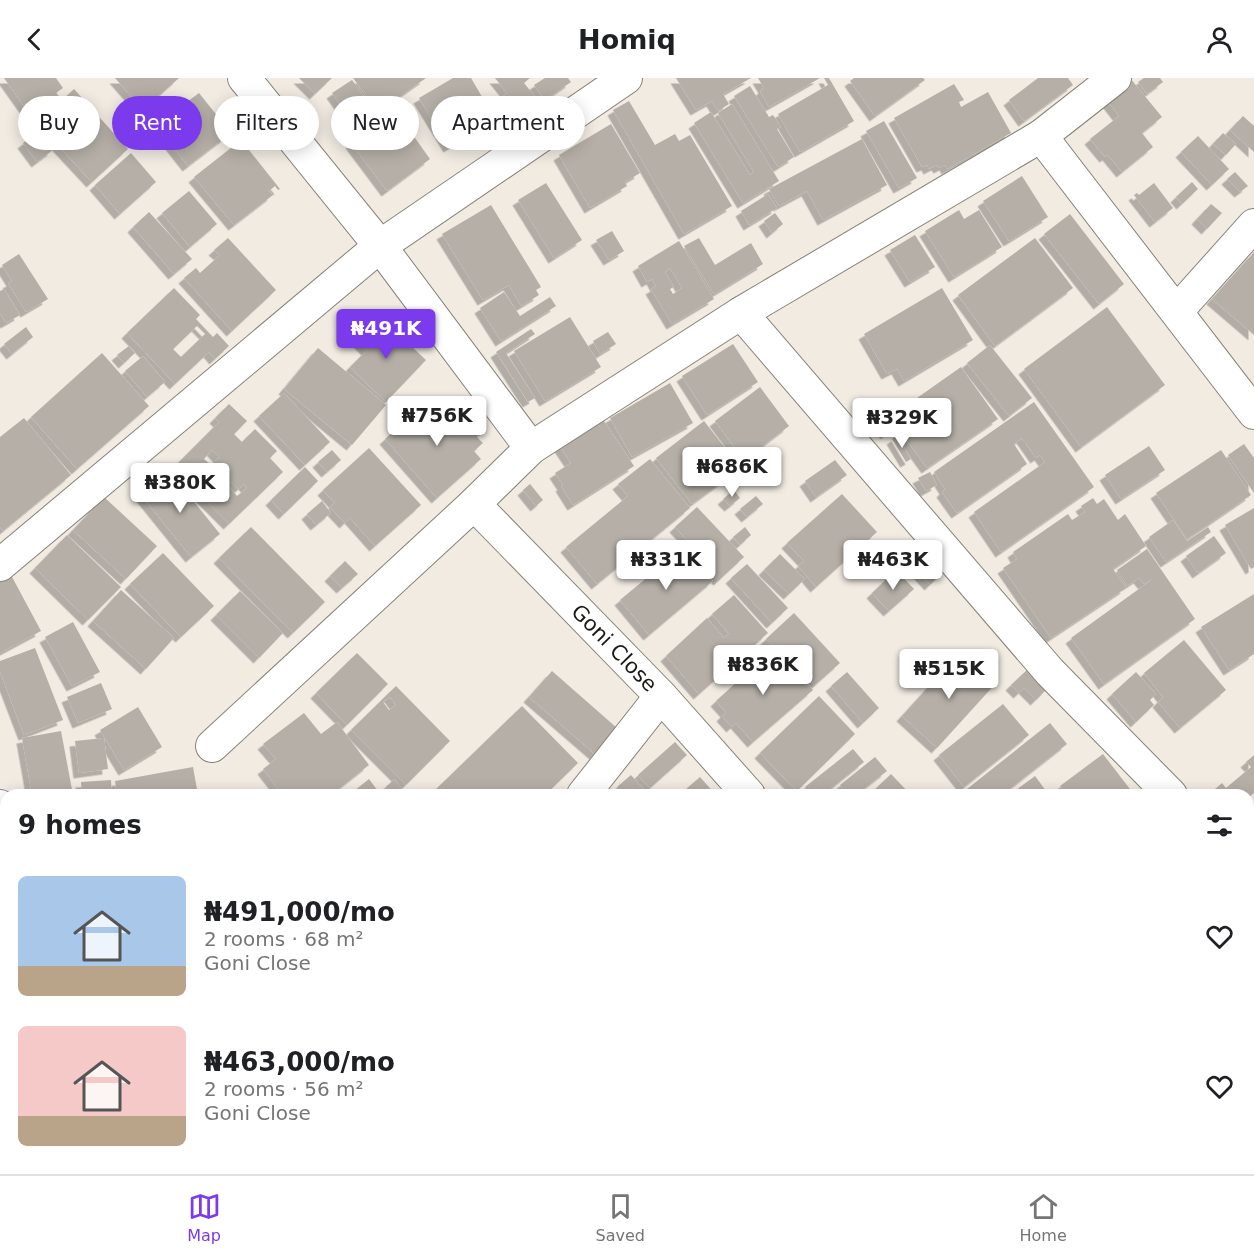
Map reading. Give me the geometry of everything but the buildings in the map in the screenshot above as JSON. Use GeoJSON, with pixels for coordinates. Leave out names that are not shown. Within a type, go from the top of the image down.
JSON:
{"type":"FeatureCollection","features":[{"type":"Feature","properties":{"kind":"street"},"geometry":{"type":"LineString","coordinates":[[244,78],[380,246],[531,448]]}},
{"type":"Feature","properties":{"kind":"street"},"geometry":{"type":"LineString","coordinates":[[0,565],[380,246],[626,78]]}},
{"type":"Feature","properties":{"kind":"street"},"geometry":{"type":"LineString","coordinates":[[212,746],[474,504],[531,448],[741,312],[1041,136],[1115,78]]}},
{"type":"Feature","properties":{"kind":"street"},"geometry":{"type":"LineString","coordinates":[[1041,136],[1254,413]]}},
{"type":"Feature","properties":{"kind":"street"},"geometry":{"type":"LineString","coordinates":[[1177,311],[1254,225]]}},
{"type":"Feature","properties":{"kind":"street"},"geometry":{"type":"LineString","coordinates":[[741,312],[1050,672],[1165,789]]}},
{"type":"Feature","properties":{"kind":"street","name":"Goni Close"},"geometry":{"type":"LineString","coordinates":[[474,504],[661,696],[744,789]]}},
{"type":"Feature","properties":{"kind":"street"},"geometry":{"type":"LineString","coordinates":[[588,789],[661,696]]}}]}
